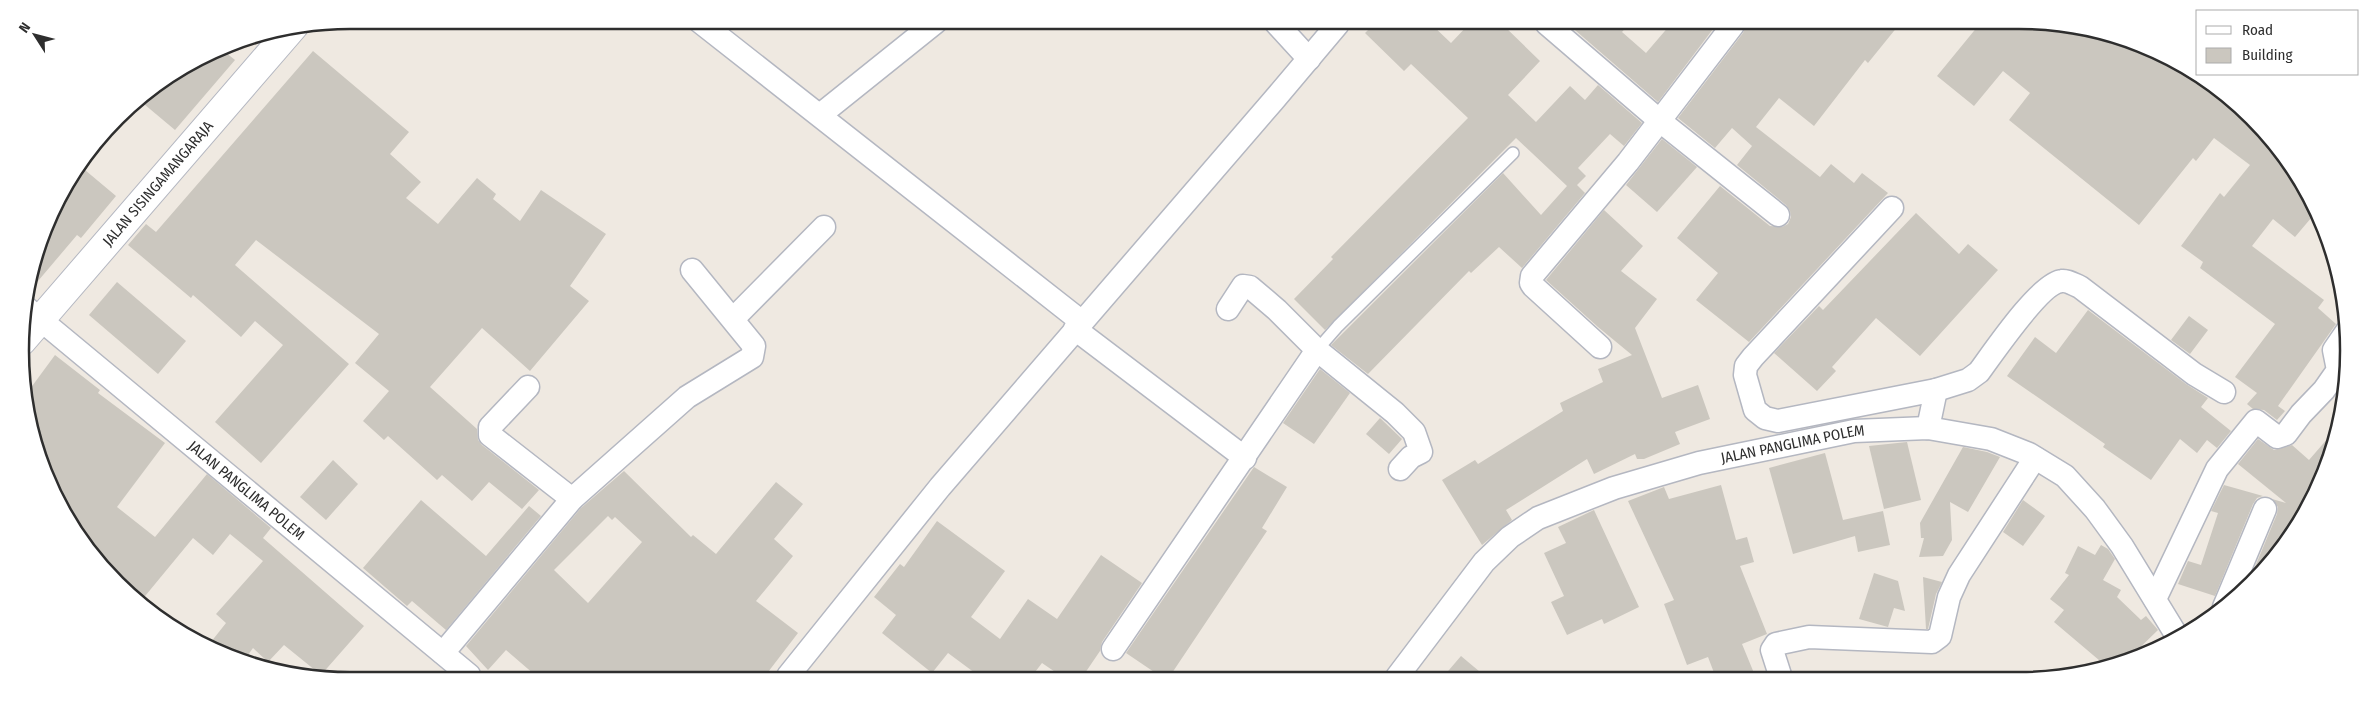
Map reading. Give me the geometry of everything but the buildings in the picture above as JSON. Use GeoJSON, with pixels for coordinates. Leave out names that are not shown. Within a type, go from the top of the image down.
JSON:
{"type":"FeatureCollection","features":[{"type":"Feature","properties":{"kind":"street"},"geometry":{"type":"LineString","coordinates":[[709,29],[820,115],[1245,458]]}},
{"type":"Feature","properties":{"kind":"street"},"geometry":{"type":"LineString","coordinates":[[820,115],[927,29]]}},
{"type":"Feature","properties":{"kind":"street"},"geometry":{"type":"LineString","coordinates":[[1282,29],[1309,59]]}},
{"type":"Feature","properties":{"kind":"street"},"geometry":{"type":"LineString","coordinates":[[791,672],[940,487],[1334,29]]}},
{"type":"Feature","properties":{"kind":"street"},"geometry":{"type":"LineString","coordinates":[[1553,29],[1660,121],[1778,215]]}},
{"type":"Feature","properties":{"kind":"street"},"geometry":{"type":"LineString","coordinates":[[1600,347],[1533,286],[1531,280],[1660,121],[1730,29]]}},
{"type":"Feature","properties":{"kind":"street","name":"JALAN SISINGAMANGARAJA"},"geometry":{"type":"LineString","coordinates":[[32,313],[278,37]]}},
{"type":"Feature","properties":{"kind":"street"},"geometry":{"type":"LineString","coordinates":[[1892,208],[1746,366],[1745,375],[1755,410],[1765,418],[1778,421],[1936,390],[1968,380],[1979,372],[2034,300],[2050,284],[2063,280],[2080,287],[2194,374],[2224,392]]}},
{"type":"Feature","properties":{"kind":"street"},"geometry":{"type":"LineString","coordinates":[[733,319],[824,227]]}},
{"type":"Feature","properties":{"kind":"street"},"geometry":{"type":"LineString","coordinates":[[443,653],[572,499],[687,397],[752,357],[754,346],[692,270]]}},
{"type":"Feature","properties":{"kind":"street"},"geometry":{"type":"LineString","coordinates":[[1228,309],[1244,286],[1250,287],[1317,350],[1395,412],[1414,432],[1421,452],[1411,457],[1400,469]]}},
{"type":"Feature","properties":{"kind":"street","name":"JALAN PANGLIMA POLEM"},"geometry":{"type":"LineString","coordinates":[[32,313],[465,672]]}},
{"type":"Feature","properties":{"kind":"street"},"geometry":{"type":"LineString","coordinates":[[2155,599],[2217,469],[2256,421],[2277,437],[2286,434],[2301,414],[2324,390],[2338,370],[2334,350],[2340,341]]}},
{"type":"Feature","properties":{"kind":"street"},"geometry":{"type":"LineString","coordinates":[[1113,649],[1317,350]]}},
{"type":"Feature","properties":{"kind":"street"},"geometry":{"type":"LineString","coordinates":[[528,387],[490,428],[490,435],[572,499]]}},
{"type":"Feature","properties":{"kind":"street"},"geometry":{"type":"LineString","coordinates":[[1928,428],[1936,390]]}},
{"type":"Feature","properties":{"kind":"street","name":"JALAN PANGLIMA POLEM"},"geometry":{"type":"LineString","coordinates":[[1401,672],[1484,562],[1510,537],[1538,518],[1614,488],[1699,463],[1854,430],[1928,428],[1991,438],[2035,458],[2065,476],[2095,509],[2122,546],[2174,632]]}},
{"type":"Feature","properties":{"kind":"street"},"geometry":{"type":"LineString","coordinates":[[1779,672],[1772,650],[1776,644],[1810,637],[1932,642],[1937,639],[1940,636],[1949,597],[1958,575],[2035,458]]}},
{"type":"Feature","properties":{"kind":"street"},"geometry":{"type":"LineString","coordinates":[[2230,593],[2265,508]]}},
{"type":"Feature","properties":{"kind":"lane"},"geometry":{"type":"LineString","coordinates":[[1317,350],[1338,326],[1513,153]]}}]}
